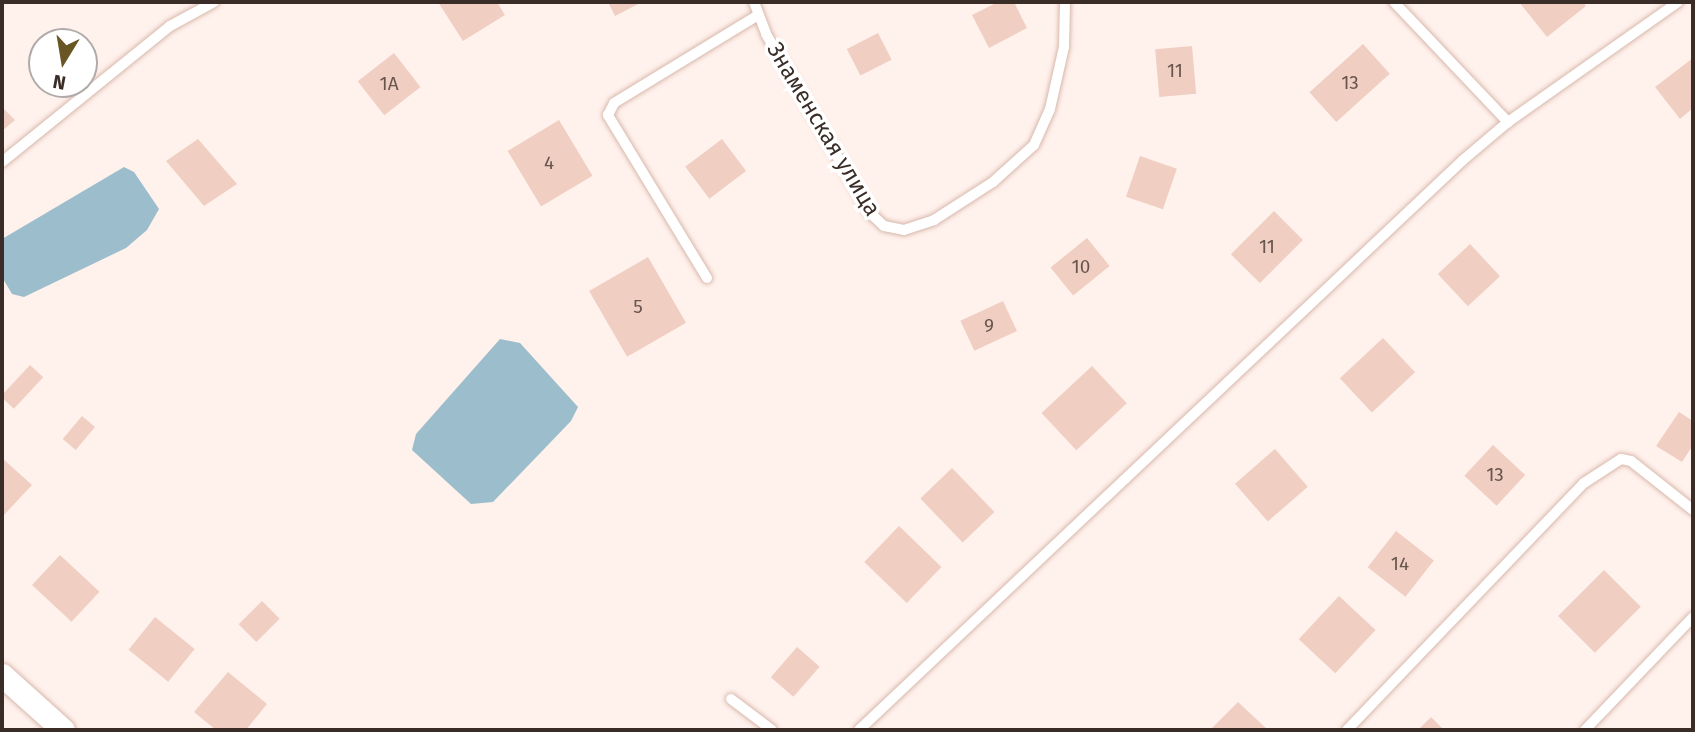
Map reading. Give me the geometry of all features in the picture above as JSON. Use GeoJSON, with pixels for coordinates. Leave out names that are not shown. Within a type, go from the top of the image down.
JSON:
{"type":"FeatureCollection","features":[{"type":"Feature","properties":{"kind":"street"},"geometry":{"type":"LineString","coordinates":[[2,675],[63,730]]}},
{"type":"Feature","properties":{"kind":"lane"},"geometry":{"type":"LineString","coordinates":[[2,162],[170,26],[214,2]]}},
{"type":"Feature","properties":{"kind":"lane","name":"Знаменская улица"},"geometry":{"type":"LineString","coordinates":[[754,2],[758,15],[870,213],[884,226],[904,230],[934,220],[993,182],[1034,145],[1050,109],[1058,72],[1065,2]]}},
{"type":"Feature","properties":{"kind":"lane"},"geometry":{"type":"LineString","coordinates":[[1394,2],[1508,122]]}},
{"type":"Feature","properties":{"kind":"lane"},"geometry":{"type":"LineString","coordinates":[[859,730],[1508,122],[1678,2]]}},
{"type":"Feature","properties":{"kind":"lane"},"geometry":{"type":"LineString","coordinates":[[707,278],[608,115],[614,103],[758,15]]}},
{"type":"Feature","properties":{"kind":"lane"},"geometry":{"type":"LineString","coordinates":[[1347,730],[1584,482],[1621,459],[1631,461],[1693,510]]}},
{"type":"Feature","properties":{"kind":"lane"},"geometry":{"type":"LineString","coordinates":[[1585,730],[1693,617]]}},
{"type":"Feature","properties":{"kind":"lane"},"geometry":{"type":"LineString","coordinates":[[731,699],[772,730]]}},
{"type":"Feature","properties":{"kind":"water"},"geometry":{"type":"Polygon","coordinates":[[[124,167],[134,172],[159,209],[147,230],[126,248],[24,297],[12,294],[2,277],[2,239],[124,167]]]}},
{"type":"Feature","properties":{"kind":"water"},"geometry":{"type":"Polygon","coordinates":[[[500,339],[520,343],[578,407],[571,421],[493,502],[471,504],[412,450],[416,434],[500,339]]]}},
{"type":"Feature","properties":{"kind":"building"},"geometry":{"type":"Polygon","coordinates":[[[438,2],[497,2],[505,15],[463,41],[438,2]]]}},
{"type":"Feature","properties":{"kind":"building"},"geometry":{"type":"Polygon","coordinates":[[[608,2],[642,2],[615,16],[608,2]]]}},
{"type":"Feature","properties":{"kind":"building"},"geometry":{"type":"Polygon","coordinates":[[[998,2],[1014,2],[1027,28],[989,48],[972,15],[998,2]]]}},
{"type":"Feature","properties":{"kind":"building"},"geometry":{"type":"Polygon","coordinates":[[[1519,2],[1583,2],[1586,6],[1547,37],[1519,2]]]}},
{"type":"Feature","properties":{"kind":"building"},"geometry":{"type":"Polygon","coordinates":[[[878,33],[892,60],[860,76],[847,49],[878,33]]]}},
{"type":"Feature","properties":{"kind":"building"},"geometry":{"type":"Polygon","coordinates":[[[1363,44],[1390,74],[1336,122],[1309,92],[1363,44]]]}},
{"type":"Feature","properties":{"kind":"building"},"geometry":{"type":"Polygon","coordinates":[[[1192,46],[1196,94],[1159,97],[1155,49],[1192,46]]]}},
{"type":"Feature","properties":{"kind":"building"},"geometry":{"type":"Polygon","coordinates":[[[394,53],[420,87],[384,115],[358,81],[394,53]]]}},
{"type":"Feature","properties":{"kind":"building"},"geometry":{"type":"Polygon","coordinates":[[[1693,58],[1693,108],[1680,119],[1655,87],[1693,58]]]}},
{"type":"Feature","properties":{"kind":"building"},"geometry":{"type":"Polygon","coordinates":[[[2,107],[15,120],[2,131],[2,107]]]}},
{"type":"Feature","properties":{"kind":"building"},"geometry":{"type":"Polygon","coordinates":[[[559,120],[592,176],[541,207],[508,151],[559,120]]]}},
{"type":"Feature","properties":{"kind":"building"},"geometry":{"type":"Polygon","coordinates":[[[198,139],[237,184],[204,206],[166,161],[198,139]]]}},
{"type":"Feature","properties":{"kind":"building"},"geometry":{"type":"Polygon","coordinates":[[[722,139],[746,171],[709,199],[685,167],[722,139]]]}},
{"type":"Feature","properties":{"kind":"building"},"geometry":{"type":"Polygon","coordinates":[[[1140,156],[1177,169],[1163,209],[1126,197],[1140,156]]]}},
{"type":"Feature","properties":{"kind":"building"},"geometry":{"type":"Polygon","coordinates":[[[1274,211],[1303,240],[1260,283],[1231,254],[1274,211]]]}},
{"type":"Feature","properties":{"kind":"building"},"geometry":{"type":"Polygon","coordinates":[[[1087,238],[1110,266],[1073,296],[1050,268],[1087,238]]]}},
{"type":"Feature","properties":{"kind":"building"},"geometry":{"type":"Polygon","coordinates":[[[1470,244],[1500,276],[1468,306],[1438,274],[1470,244]]]}},
{"type":"Feature","properties":{"kind":"building"},"geometry":{"type":"Polygon","coordinates":[[[648,257],[686,323],[627,357],[589,291],[648,257]]]}},
{"type":"Feature","properties":{"kind":"building"},"geometry":{"type":"Polygon","coordinates":[[[1003,301],[1017,331],[974,351],[960,321],[1003,301]]]}},
{"type":"Feature","properties":{"kind":"building"},"geometry":{"type":"Polygon","coordinates":[[[1383,338],[1415,372],[1372,413],[1340,378],[1383,338]]]}},
{"type":"Feature","properties":{"kind":"building"},"geometry":{"type":"Polygon","coordinates":[[[30,365],[43,377],[14,409],[2,395],[30,365]]]}},
{"type":"Feature","properties":{"kind":"building"},"geometry":{"type":"Polygon","coordinates":[[[1092,366],[1127,403],[1076,450],[1042,413],[1092,366]]]}},
{"type":"Feature","properties":{"kind":"building"},"geometry":{"type":"Polygon","coordinates":[[[1679,412],[1693,421],[1693,445],[1682,462],[1656,446],[1679,412]]]}},
{"type":"Feature","properties":{"kind":"building"},"geometry":{"type":"Polygon","coordinates":[[[82,416],[95,427],[76,450],[63,439],[82,416]]]}},
{"type":"Feature","properties":{"kind":"building"},"geometry":{"type":"Polygon","coordinates":[[[1493,445],[1525,475],[1497,506],[1464,476],[1493,445]]]}},
{"type":"Feature","properties":{"kind":"building"},"geometry":{"type":"Polygon","coordinates":[[[1275,449],[1308,487],[1268,522],[1235,484],[1275,449]]]}},
{"type":"Feature","properties":{"kind":"building"},"geometry":{"type":"Polygon","coordinates":[[[2,458],[32,485],[3,516],[2,515],[2,458]]]}},
{"type":"Feature","properties":{"kind":"building"},"geometry":{"type":"Polygon","coordinates":[[[952,468],[994,512],[963,542],[920,499],[952,468]]]}},
{"type":"Feature","properties":{"kind":"building"},"geometry":{"type":"Polygon","coordinates":[[[899,526],[941,567],[907,603],[864,562],[899,526]]]}},
{"type":"Feature","properties":{"kind":"building"},"geometry":{"type":"Polygon","coordinates":[[[1396,531],[1434,561],[1406,597],[1368,567],[1396,531]]]}},
{"type":"Feature","properties":{"kind":"building"},"geometry":{"type":"Polygon","coordinates":[[[60,555],[99,592],[72,622],[32,585],[60,555]]]}},
{"type":"Feature","properties":{"kind":"building"},"geometry":{"type":"Polygon","coordinates":[[[1604,570],[1641,607],[1595,653],[1558,616],[1604,570]]]}},
{"type":"Feature","properties":{"kind":"building"},"geometry":{"type":"Polygon","coordinates":[[[1339,596],[1376,630],[1335,673],[1299,639],[1339,596]]]}},
{"type":"Feature","properties":{"kind":"building"},"geometry":{"type":"Polygon","coordinates":[[[262,601],[280,619],[256,642],[239,624],[262,601]]]}},
{"type":"Feature","properties":{"kind":"building"},"geometry":{"type":"Polygon","coordinates":[[[155,617],[195,649],[168,682],[129,650],[155,617]]]}},
{"type":"Feature","properties":{"kind":"building"},"geometry":{"type":"Polygon","coordinates":[[[797,647],[820,667],[793,697],[771,677],[797,647]]]}},
{"type":"Feature","properties":{"kind":"building"},"geometry":{"type":"Polygon","coordinates":[[[228,672],[267,704],[246,730],[216,730],[194,712],[228,672]]]}},
{"type":"Feature","properties":{"kind":"building"},"geometry":{"type":"Polygon","coordinates":[[[1238,702],[1268,730],[1210,730],[1238,702]]]}},
{"type":"Feature","properties":{"kind":"building"},"geometry":{"type":"Polygon","coordinates":[[[1431,717],[1444,730],[1418,730],[1431,717]]]}}]}
